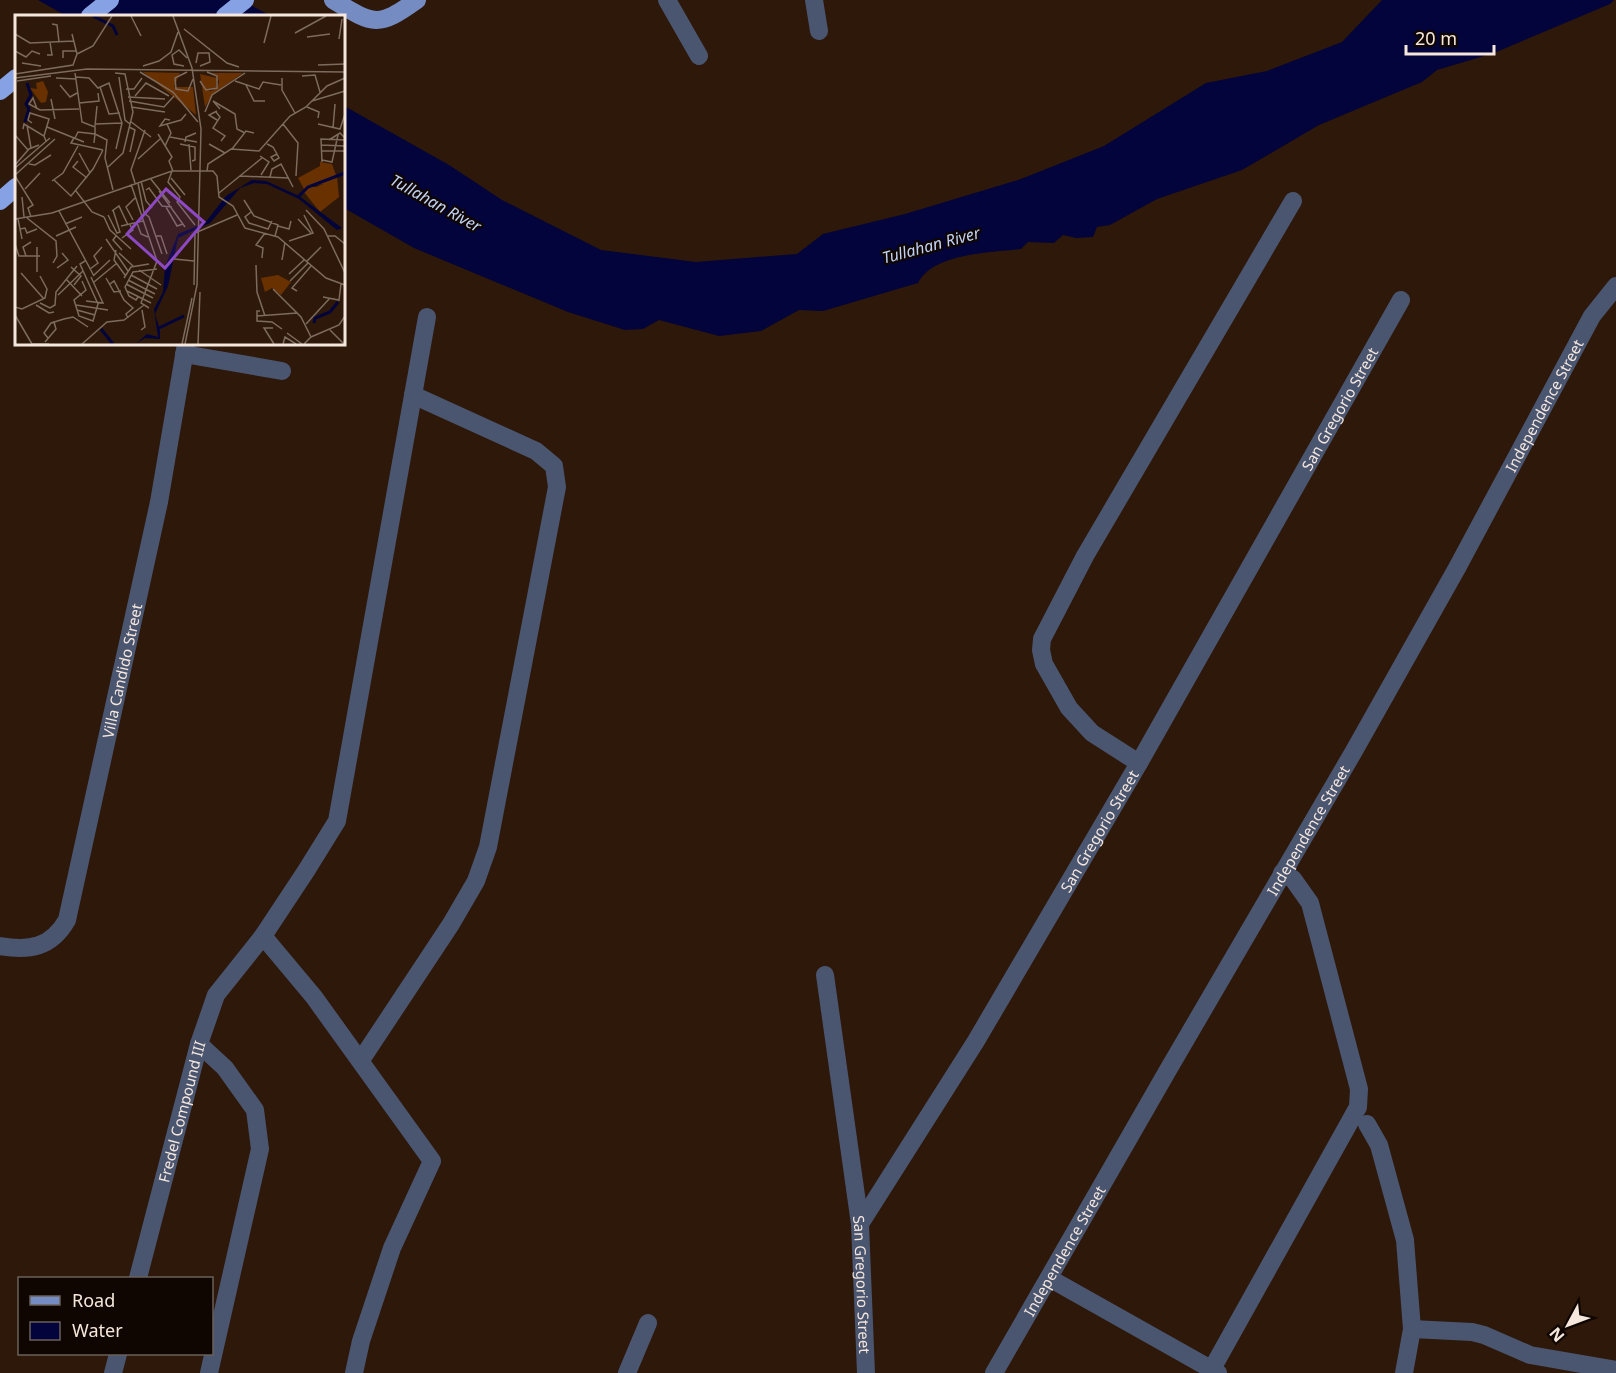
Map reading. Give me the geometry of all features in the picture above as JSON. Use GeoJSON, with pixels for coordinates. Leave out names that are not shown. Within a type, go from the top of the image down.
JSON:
{"type":"FeatureCollection","features":[{"type":"Feature","properties":{"kind":"highway"},"geometry":{"type":"LineString","coordinates":[[91,15],[110,0]]}},
{"type":"Feature","properties":{"kind":"highway"},"geometry":{"type":"LineString","coordinates":[[226,15],[245,0]]}},
{"type":"Feature","properties":{"kind":"highway"},"geometry":{"type":"LineString","coordinates":[[0,92],[15,79]]}},
{"type":"Feature","properties":{"kind":"highway"},"geometry":{"type":"LineString","coordinates":[[0,201],[15,188]]}},
{"type":"Feature","properties":{"kind":"main road"},"geometry":{"type":"LineString","coordinates":[[333,0],[377,21],[395,16],[417,0]]}},
{"type":"Feature","properties":{"kind":"street"},"geometry":{"type":"LineString","coordinates":[[667,0],[699,56]]}},
{"type":"Feature","properties":{"kind":"street"},"geometry":{"type":"LineString","coordinates":[[814,0],[819,31]]}},
{"type":"Feature","properties":{"kind":"street"},"geometry":{"type":"LineString","coordinates":[[1139,763],[1092,733],[1069,708],[1044,664],[1041,650],[1042,639],[1085,556],[1293,201]]}},
{"type":"Feature","properties":{"kind":"street","name":"Independence Street"},"geometry":{"type":"LineString","coordinates":[[994,1373],[1354,751],[1457,568],[1592,316],[1616,286]]}},
{"type":"Feature","properties":{"kind":"street","name":"San Gregorio Street"},"geometry":{"type":"LineString","coordinates":[[866,1373],[860,1224],[976,1041],[1139,763],[1401,300]]}},
{"type":"Feature","properties":{"kind":"street"},"geometry":{"type":"LineString","coordinates":[[199,1044],[216,995],[263,936],[337,821],[427,317]]}},
{"type":"Feature","properties":{"kind":"street"},"geometry":{"type":"LineString","coordinates":[[185,349],[282,371]]}},
{"type":"Feature","properties":{"kind":"street","name":"Villa Candido Street"},"geometry":{"type":"LineString","coordinates":[[0,946],[18,949],[37,947],[54,938],[66,920],[159,502],[185,349]]}},
{"type":"Feature","properties":{"kind":"street"},"geometry":{"type":"LineString","coordinates":[[361,1060],[451,924],[476,881],[488,847],[557,487],[554,466],[536,451],[413,395]]}},
{"type":"Feature","properties":{"kind":"street"},"geometry":{"type":"LineString","coordinates":[[1049,1278],[1215,1371],[1358,1107],[1359,1089],[1310,903],[1293,879],[1282,873]]}},
{"type":"Feature","properties":{"kind":"street"},"geometry":{"type":"LineString","coordinates":[[263,936],[314,997],[432,1161],[392,1248],[361,1341],[354,1373]]}},
{"type":"Feature","properties":{"kind":"street"},"geometry":{"type":"LineString","coordinates":[[825,975],[860,1224]]}},
{"type":"Feature","properties":{"kind":"street","name":"Fredel Compound III"},"geometry":{"type":"LineString","coordinates":[[138,1277],[199,1044],[225,1068],[255,1110],[260,1149],[209,1373]]}},
{"type":"Feature","properties":{"kind":"street"},"geometry":{"type":"LineString","coordinates":[[1367,1124],[1380,1145],[1405,1240],[1412,1329],[1404,1373]]}},
{"type":"Feature","properties":{"kind":"street"},"geometry":{"type":"LineString","coordinates":[[627,1373],[648,1323]]}},
{"type":"Feature","properties":{"kind":"street"},"geometry":{"type":"LineString","coordinates":[[1412,1329],[1472,1332],[1530,1355],[1616,1370]]}},
{"type":"Feature","properties":{"kind":"street"},"geometry":{"type":"LineString","coordinates":[[113,1373],[118,1355]]}},
{"type":"Feature","properties":{"kind":"water"},"geometry":{"type":"Polygon","coordinates":[[[38,0],[241,0],[269,15],[64,15],[38,0]]]}},
{"type":"Feature","properties":{"kind":"water","name":"Tullahan River"},"geometry":{"type":"Polygon","coordinates":[[[1382,0],[1614,0],[1610,4],[1494,53],[1437,70],[1422,82],[1319,125],[1242,170],[1157,199],[1110,225],[1097,227],[1093,237],[1076,238],[1063,235],[1054,243],[1028,242],[1021,249],[963,256],[936,266],[925,273],[918,283],[823,311],[799,310],[761,331],[719,336],[659,320],[643,329],[625,330],[568,312],[414,248],[345,209],[345,102],[346,107],[449,165],[502,200],[601,250],[696,262],[797,254],[823,234],[905,214],[1021,179],[1104,146],[1206,83],[1267,71],[1342,42],[1382,0]]]}}]}
